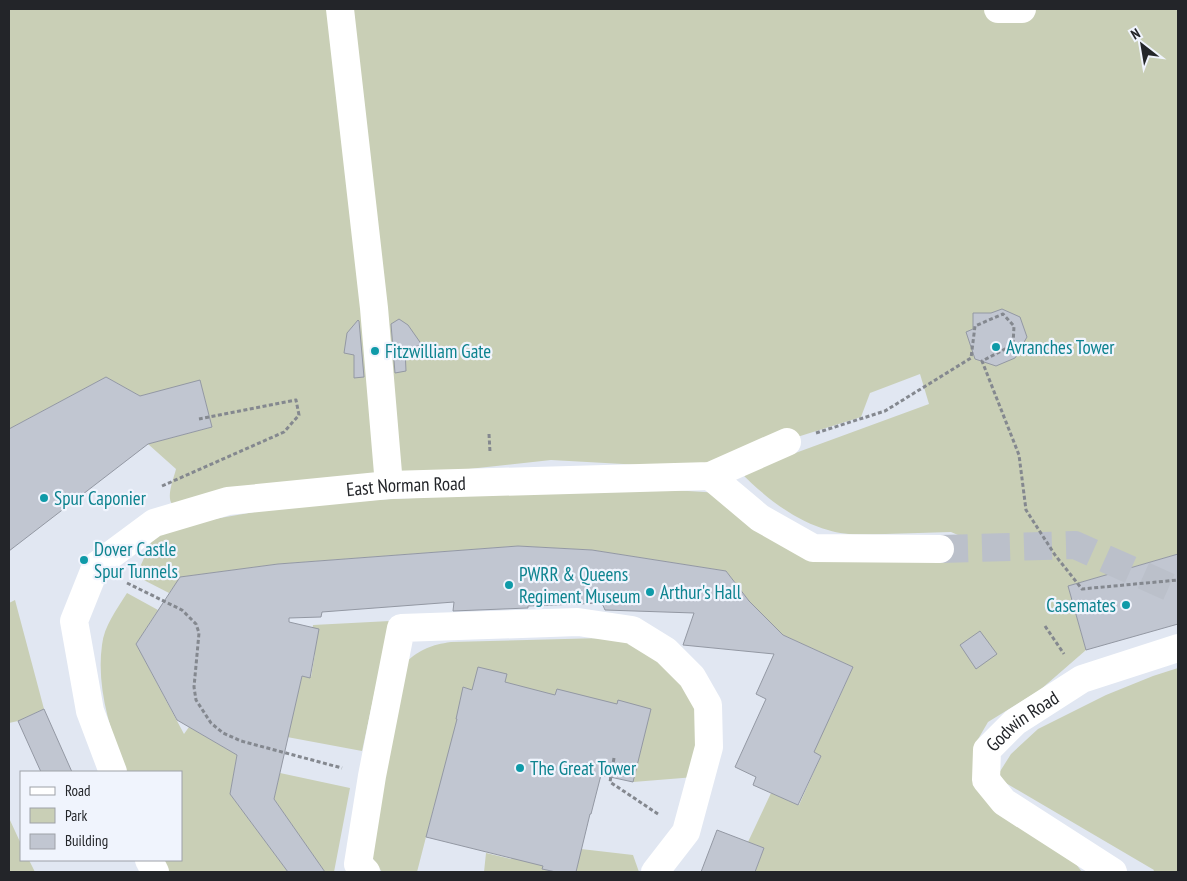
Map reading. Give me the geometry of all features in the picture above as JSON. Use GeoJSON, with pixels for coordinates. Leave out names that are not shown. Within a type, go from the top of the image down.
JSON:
{"type":"FeatureCollection","features":[{"type":"Feature","properties":{"kind":"lane"},"geometry":{"type":"LineString","coordinates":[[340,9],[374,308],[389,485]]}},
{"type":"Feature","properties":{"kind":"lane"},"geometry":{"type":"LineString","coordinates":[[998,9],[1022,9]]}},
{"type":"Feature","properties":{"kind":"lane","name":"East Norman Road"},"geometry":{"type":"LineString","coordinates":[[96,566],[154,523],[228,501],[389,485],[710,476],[787,442]]}},
{"type":"Feature","properties":{"kind":"lane"},"geometry":{"type":"LineString","coordinates":[[710,476],[760,518],[813,548],[940,549]]}},
{"type":"Feature","properties":{"kind":"lane"},"geometry":{"type":"LineString","coordinates":[[96,566],[74,621],[90,711],[113,771]]}},
{"type":"Feature","properties":{"kind":"lane"},"geometry":{"type":"LineString","coordinates":[[366,872],[358,864],[372,776],[401,628],[578,622],[632,630],[666,651],[692,677],[708,705],[709,747],[686,832],[654,872]]}},
{"type":"Feature","properties":{"kind":"lane","name":"Godwin Road"},"geometry":{"type":"LineString","coordinates":[[1112,872],[1004,802],[986,780],[987,750],[1015,722],[1082,679],[1178,648]]}},
{"type":"Feature","properties":{"kind":"path"},"geometry":{"type":"LineString","coordinates":[[787,442],[885,410],[971,358],[975,326],[1003,314],[1014,326],[1012,345],[982,361],[1019,455],[1026,510],[1055,555],[1082,589],[1178,580]]}},
{"type":"Feature","properties":{"kind":"path"},"geometry":{"type":"LineString","coordinates":[[160,487],[284,432],[299,415],[296,400],[200,419]]}},
{"type":"Feature","properties":{"kind":"path"},"geometry":{"type":"LineString","coordinates":[[96,566],[182,610],[196,624],[199,633],[194,687],[196,700],[211,723],[223,733],[241,741],[372,776]]}},
{"type":"Feature","properties":{"kind":"path"},"geometry":{"type":"LineString","coordinates":[[614,758],[610,782],[686,832]]}},
{"type":"Feature","properties":{"kind":"green space"},"geometry":{"type":"Polygon","coordinates":[[[9,9],[1178,9],[1178,554],[1068,586],[1086,650],[1040,690],[988,722],[977,741],[973,760],[976,780],[1076,864],[1082,872],[755,872],[764,848],[748,842],[771,793],[799,805],[821,756],[798,745],[830,718],[853,667],[783,635],[749,601],[726,571],[592,550],[518,546],[278,564],[181,577],[169,593],[136,576],[157,529],[277,508],[375,500],[624,487],[720,493],[764,531],[946,552],[960,556],[965,538],[951,532],[856,534],[828,530],[804,521],[781,507],[741,473],[929,404],[920,374],[870,393],[861,417],[701,467],[551,460],[322,485],[172,504],[170,492],[176,469],[148,444],[212,427],[200,381],[140,396],[106,377],[9,429],[9,9]]]}},
{"type":"Feature","properties":{"kind":"green space"},"geometry":{"type":"Polygon","coordinates":[[[127,593],[158,610],[136,644],[184,734],[189,727],[237,755],[230,794],[288,872],[168,872],[162,861],[182,861],[182,771],[126,771],[110,726],[101,678],[103,638],[127,593]]]}},
{"type":"Feature","properties":{"kind":"green space"},"geometry":{"type":"Polygon","coordinates":[[[15,600],[44,709],[9,723],[9,603],[15,600]]]}},
{"type":"Feature","properties":{"kind":"green space"},"geometry":{"type":"Polygon","coordinates":[[[390,621],[362,751],[287,737],[302,676],[311,677],[315,653],[309,651],[313,625],[390,621]]]}},
{"type":"Feature","properties":{"kind":"green space"},"geometry":{"type":"Polygon","coordinates":[[[622,638],[659,656],[699,700],[695,777],[633,782],[619,760],[472,690],[464,688],[456,719],[465,721],[434,806],[417,872],[382,872],[373,859],[372,843],[406,662],[427,648],[451,642],[622,638]]]}},
{"type":"Feature","properties":{"kind":"green space"},"geometry":{"type":"Polygon","coordinates":[[[1178,668],[1178,872],[1153,872],[1154,870],[1004,782],[999,773],[1011,754],[1038,729],[1106,695],[1178,668]]]}},
{"type":"Feature","properties":{"kind":"green space"},"geometry":{"type":"Polygon","coordinates":[[[280,773],[350,788],[334,872],[325,872],[274,799],[280,773]]]}},
{"type":"Feature","properties":{"kind":"green space"},"geometry":{"type":"Polygon","coordinates":[[[9,818],[20,842],[20,861],[30,861],[35,872],[9,872],[9,818]]]}},
{"type":"Feature","properties":{"kind":"green space"},"geometry":{"type":"Polygon","coordinates":[[[581,849],[633,855],[639,872],[576,872],[581,849]]]}},
{"type":"Feature","properties":{"kind":"green space"},"geometry":{"type":"Polygon","coordinates":[[[486,853],[543,864],[543,869],[556,872],[484,872],[486,853]]]}},
{"type":"Feature","properties":{"kind":"building","name":"Avranches Tower"},"geometry":{"type":"Polygon","coordinates":[[[1002,309],[1020,317],[1027,337],[1015,358],[996,366],[975,359],[966,332],[973,329],[973,313],[991,313],[1002,309]]]}},
{"type":"Feature","properties":{"kind":"building"},"geometry":{"type":"Polygon","coordinates":[[[399,319],[408,325],[422,345],[405,349],[406,371],[395,373],[391,324],[399,319]]]}},
{"type":"Feature","properties":{"kind":"building"},"geometry":{"type":"Polygon","coordinates":[[[358,320],[364,377],[354,378],[354,355],[344,353],[347,333],[358,320]]]}},
{"type":"Feature","properties":{"kind":"building","name":"Spur Caponier"},"geometry":{"type":"Polygon","coordinates":[[[106,377],[140,396],[200,380],[212,427],[148,444],[9,551],[9,429],[106,377]]]}},
{"type":"Feature","properties":{"kind":"building"},"geometry":{"type":"Polygon","coordinates":[[[518,546],[592,550],[726,571],[749,601],[783,635],[853,667],[814,752],[821,756],[798,805],[753,785],[756,777],[735,767],[766,699],[756,694],[774,654],[683,645],[694,613],[605,610],[602,603],[453,611],[454,602],[322,612],[321,617],[289,618],[289,622],[319,629],[310,678],[302,676],[274,799],[325,872],[288,872],[230,794],[237,755],[177,720],[136,644],[180,577],[278,564],[518,546]]]}},
{"type":"Feature","properties":{"kind":"building","name":"Casemates"},"geometry":{"type":"Polygon","coordinates":[[[1178,554],[1178,624],[1086,650],[1068,586],[1178,554]]]}},
{"type":"Feature","properties":{"kind":"building"},"geometry":{"type":"Polygon","coordinates":[[[980,631],[997,654],[976,669],[960,645],[980,631]]]}},
{"type":"Feature","properties":{"kind":"building","name":"The Great Tower"},"geometry":{"type":"Polygon","coordinates":[[[478,667],[507,674],[505,682],[555,695],[557,689],[617,704],[618,700],[651,709],[633,782],[601,775],[576,872],[556,872],[542,869],[543,866],[426,837],[457,719],[463,687],[472,690],[478,667]]]}},
{"type":"Feature","properties":{"kind":"building"},"geometry":{"type":"Polygon","coordinates":[[[44,709],[72,771],[41,771],[18,721],[44,709]]]}},
{"type":"Feature","properties":{"kind":"building"},"geometry":{"type":"Polygon","coordinates":[[[717,830],[764,848],[755,872],[701,872],[717,830]]]}},
{"type":"Feature","properties":{"kind":"tunnel"},"geometry":{"type":"LineString","coordinates":[[940,549],[1075,545],[1178,591]]}},
{"type":"Feature","properties":{"kind":"place","name":"Avranches Tower"},"geometry":{"type":"Point","coordinates":[996,347]}},
{"type":"Feature","properties":{"kind":"place","name":"Fitzwilliam Gate"},"geometry":{"type":"Point","coordinates":[375,351]}},
{"type":"Feature","properties":{"kind":"place","name":"Spur Caponier"},"geometry":{"type":"Point","coordinates":[44,498]}},
{"type":"Feature","properties":{"kind":"place","name":"Dover Castle Spur Tunnels"},"geometry":{"type":"Point","coordinates":[84,560]}},
{"type":"Feature","properties":{"kind":"place","name":"PWRR & Queens Regiment Museum"},"geometry":{"type":"Point","coordinates":[509,585]}},
{"type":"Feature","properties":{"kind":"place","name":"Arthur's Hall"},"geometry":{"type":"Point","coordinates":[650,592]}},
{"type":"Feature","properties":{"kind":"place","name":"Casemates"},"geometry":{"type":"Point","coordinates":[1126,605]}},
{"type":"Feature","properties":{"kind":"place","name":"The Great Tower"},"geometry":{"type":"Point","coordinates":[520,768]}}]}
